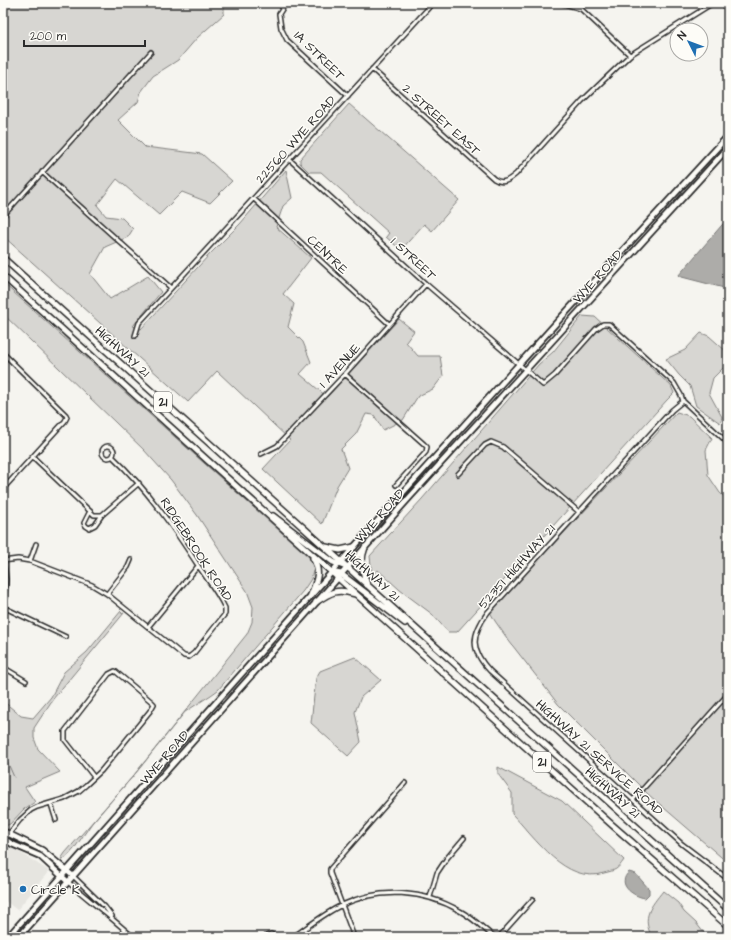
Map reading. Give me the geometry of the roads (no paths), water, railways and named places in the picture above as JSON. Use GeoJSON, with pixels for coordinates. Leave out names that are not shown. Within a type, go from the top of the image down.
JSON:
{"type":"FeatureCollection","features":[{"type":"Feature","properties":{"kind":"main road","name":"WYE ROAD"},"geometry":{"type":"LineString","coordinates":[[8,937],[339,563],[728,136]]}},
{"type":"Feature","properties":{"kind":"main road","name":"WYE ROAD"},"geometry":{"type":"LineString","coordinates":[[19,937],[347,567],[728,148]]}},
{"type":"Feature","properties":{"kind":"main road","name":"HIGHWAY 21"},"geometry":{"type":"LineString","coordinates":[[3,258],[323,546],[339,563],[347,567],[728,909]]}},
{"type":"Feature","properties":{"kind":"main road","name":"HIGHWAY 21"},"geometry":{"type":"LineString","coordinates":[[3,276],[331,572],[340,576],[358,596],[610,823],[728,926]]}},
{"type":"Feature","properties":{"kind":"main road"},"geometry":{"type":"LineString","coordinates":[[261,509],[339,563]]}},
{"type":"Feature","properties":{"kind":"main road"},"geometry":{"type":"LineString","coordinates":[[323,546],[337,550],[354,547]]}},
{"type":"Feature","properties":{"kind":"main road"},"geometry":{"type":"LineString","coordinates":[[365,547],[361,564],[368,586]]}},
{"type":"Feature","properties":{"kind":"main road"},"geometry":{"type":"LineString","coordinates":[[311,553],[318,566],[316,584],[311,595]]}},
{"type":"Feature","properties":{"kind":"main road"},"geometry":{"type":"LineString","coordinates":[[3,561],[5,580],[3,606]]}},
{"type":"Feature","properties":{"kind":"main road"},"geometry":{"type":"LineString","coordinates":[[340,576],[402,622],[417,630]]}},
{"type":"Feature","properties":{"kind":"main road"},"geometry":{"type":"LineString","coordinates":[[316,602],[327,594],[338,590],[346,591],[358,596]]}},
{"type":"Feature","properties":{"kind":"main road"},"geometry":{"type":"LineString","coordinates":[[3,831],[42,850],[73,876]]}},
{"type":"Feature","properties":{"kind":"main road"},"geometry":{"type":"LineString","coordinates":[[3,839],[40,856],[68,882]]}},
{"type":"Feature","properties":{"kind":"street","name":"1A STREET"},"geometry":{"type":"LineString","coordinates":[[286,3],[279,14],[281,28],[287,40],[348,96]]}},
{"type":"Feature","properties":{"kind":"street","name":"22560 WYE ROAD"},"geometry":{"type":"LineString","coordinates":[[135,336],[139,324],[171,288],[433,3]]}},
{"type":"Feature","properties":{"kind":"street"},"geometry":{"type":"LineString","coordinates":[[561,3],[581,10],[630,55],[713,3]]}},
{"type":"Feature","properties":{"kind":"street"},"geometry":{"type":"LineString","coordinates":[[578,3],[581,10]]}},
{"type":"Feature","properties":{"kind":"street"},"geometry":{"type":"LineString","coordinates":[[3,216],[150,52]]}},
{"type":"Feature","properties":{"kind":"street","name":"2 STREET EAST"},"geometry":{"type":"LineString","coordinates":[[372,70],[496,181],[499,182],[507,181],[516,174],[582,101],[630,55]]}},
{"type":"Feature","properties":{"kind":"street","name":"1 STREET"},"geometry":{"type":"LineString","coordinates":[[290,160],[426,284],[543,386],[555,375],[596,329],[603,324],[609,324],[674,383],[683,401]]}},
{"type":"Feature","properties":{"kind":"street"},"geometry":{"type":"LineString","coordinates":[[42,172],[171,288]]}},
{"type":"Feature","properties":{"kind":"street","name":"CENTRE"},"geometry":{"type":"LineString","coordinates":[[254,199],[389,324]]}},
{"type":"Feature","properties":{"kind":"street","name":"1 AVENUE"},"geometry":{"type":"LineString","coordinates":[[261,454],[277,446],[426,284]]}},
{"type":"Feature","properties":{"kind":"street"},"geometry":{"type":"LineString","coordinates":[[3,353],[66,414],[67,417],[3,489]]}},
{"type":"Feature","properties":{"kind":"street"},"geometry":{"type":"LineString","coordinates":[[344,374],[427,448],[426,452],[396,485]]}},
{"type":"Feature","properties":{"kind":"street"},"geometry":{"type":"LineString","coordinates":[[683,401],[728,443]]}},
{"type":"Feature","properties":{"kind":"street","name":"52351 HIGHWAY 21"},"geometry":{"type":"LineString","coordinates":[[475,638],[477,629],[488,612],[672,410],[683,401]]}},
{"type":"Feature","properties":{"kind":"street"},"geometry":{"type":"LineString","coordinates":[[458,474],[485,445],[491,442],[496,443],[503,447],[579,512]]}},
{"type":"Feature","properties":{"kind":"street","name":"RIDGEBROOK ROAD"},"geometry":{"type":"LineString","coordinates":[[106,446],[112,447],[115,451],[113,456],[109,458],[104,456],[102,453],[106,446]]}},
{"type":"Feature","properties":{"kind":"street","name":"RIDGEBROOK ROAD"},"geometry":{"type":"LineString","coordinates":[[3,561],[18,559],[30,561],[92,585],[107,594],[184,656],[189,656],[194,653],[225,614],[226,610],[169,522],[139,483],[113,456]]}},
{"type":"Feature","properties":{"kind":"street"},"geometry":{"type":"LineString","coordinates":[[33,457],[94,515],[102,515]]}},
{"type":"Feature","properties":{"kind":"street"},"geometry":{"type":"LineString","coordinates":[[90,511],[84,523],[89,528],[95,525],[102,515],[139,483]]}},
{"type":"Feature","properties":{"kind":"street"},"geometry":{"type":"LineString","coordinates":[[30,561],[36,544]]}},
{"type":"Feature","properties":{"kind":"street"},"geometry":{"type":"LineString","coordinates":[[107,594],[128,567],[131,560]]}},
{"type":"Feature","properties":{"kind":"street"},"geometry":{"type":"LineString","coordinates":[[148,627],[198,566]]}},
{"type":"Feature","properties":{"kind":"street"},"geometry":{"type":"LineString","coordinates":[[3,606],[66,637]]}},
{"type":"Feature","properties":{"kind":"street","name":"HIGHWAY 21 SERVICE ROAD"},"geometry":{"type":"LineString","coordinates":[[475,638],[476,653],[481,662],[490,671],[682,844],[728,879]]}},
{"type":"Feature","properties":{"kind":"street"},"geometry":{"type":"LineString","coordinates":[[3,667],[26,681]]}},
{"type":"Feature","properties":{"kind":"street"},"geometry":{"type":"LineString","coordinates":[[3,839],[27,813],[37,807],[64,799],[79,791],[94,777],[150,711],[154,704],[115,671],[109,674],[65,731],[64,736],[65,740],[94,777]]}},
{"type":"Feature","properties":{"kind":"street"},"geometry":{"type":"LineString","coordinates":[[632,800],[728,694]]}},
{"type":"Feature","properties":{"kind":"street"},"geometry":{"type":"LineString","coordinates":[[354,937],[330,873],[330,869],[405,783]]}},
{"type":"Feature","properties":{"kind":"street"},"geometry":{"type":"LineString","coordinates":[[50,804],[56,820]]}},
{"type":"Feature","properties":{"kind":"street"},"geometry":{"type":"LineString","coordinates":[[430,897],[437,873],[447,858],[464,838]]}},
{"type":"Feature","properties":{"kind":"street"},"geometry":{"type":"LineString","coordinates":[[73,876],[105,907],[114,920]]}},
{"type":"Feature","properties":{"kind":"street"},"geometry":{"type":"LineString","coordinates":[[68,882],[133,937]]}},
{"type":"Feature","properties":{"kind":"street"},"geometry":{"type":"LineString","coordinates":[[294,937],[323,916],[342,905],[374,895],[391,893],[430,897],[461,911],[494,937]]}},
{"type":"Feature","properties":{"kind":"street"},"geometry":{"type":"LineString","coordinates":[[499,937],[533,899]]}},
{"type":"Feature","properties":{"kind":"street"},"geometry":{"type":"LineString","coordinates":[[264,937],[271,934],[275,937]]}},
{"type":"Feature","properties":{"kind":"waterway"},"geometry":{"type":"LineString","coordinates":[[3,755],[14,777]]}},
{"type":"Feature","properties":{"kind":"place","name":"Circle K"},"geometry":{"type":"Point","coordinates":[23,889]}}]}
